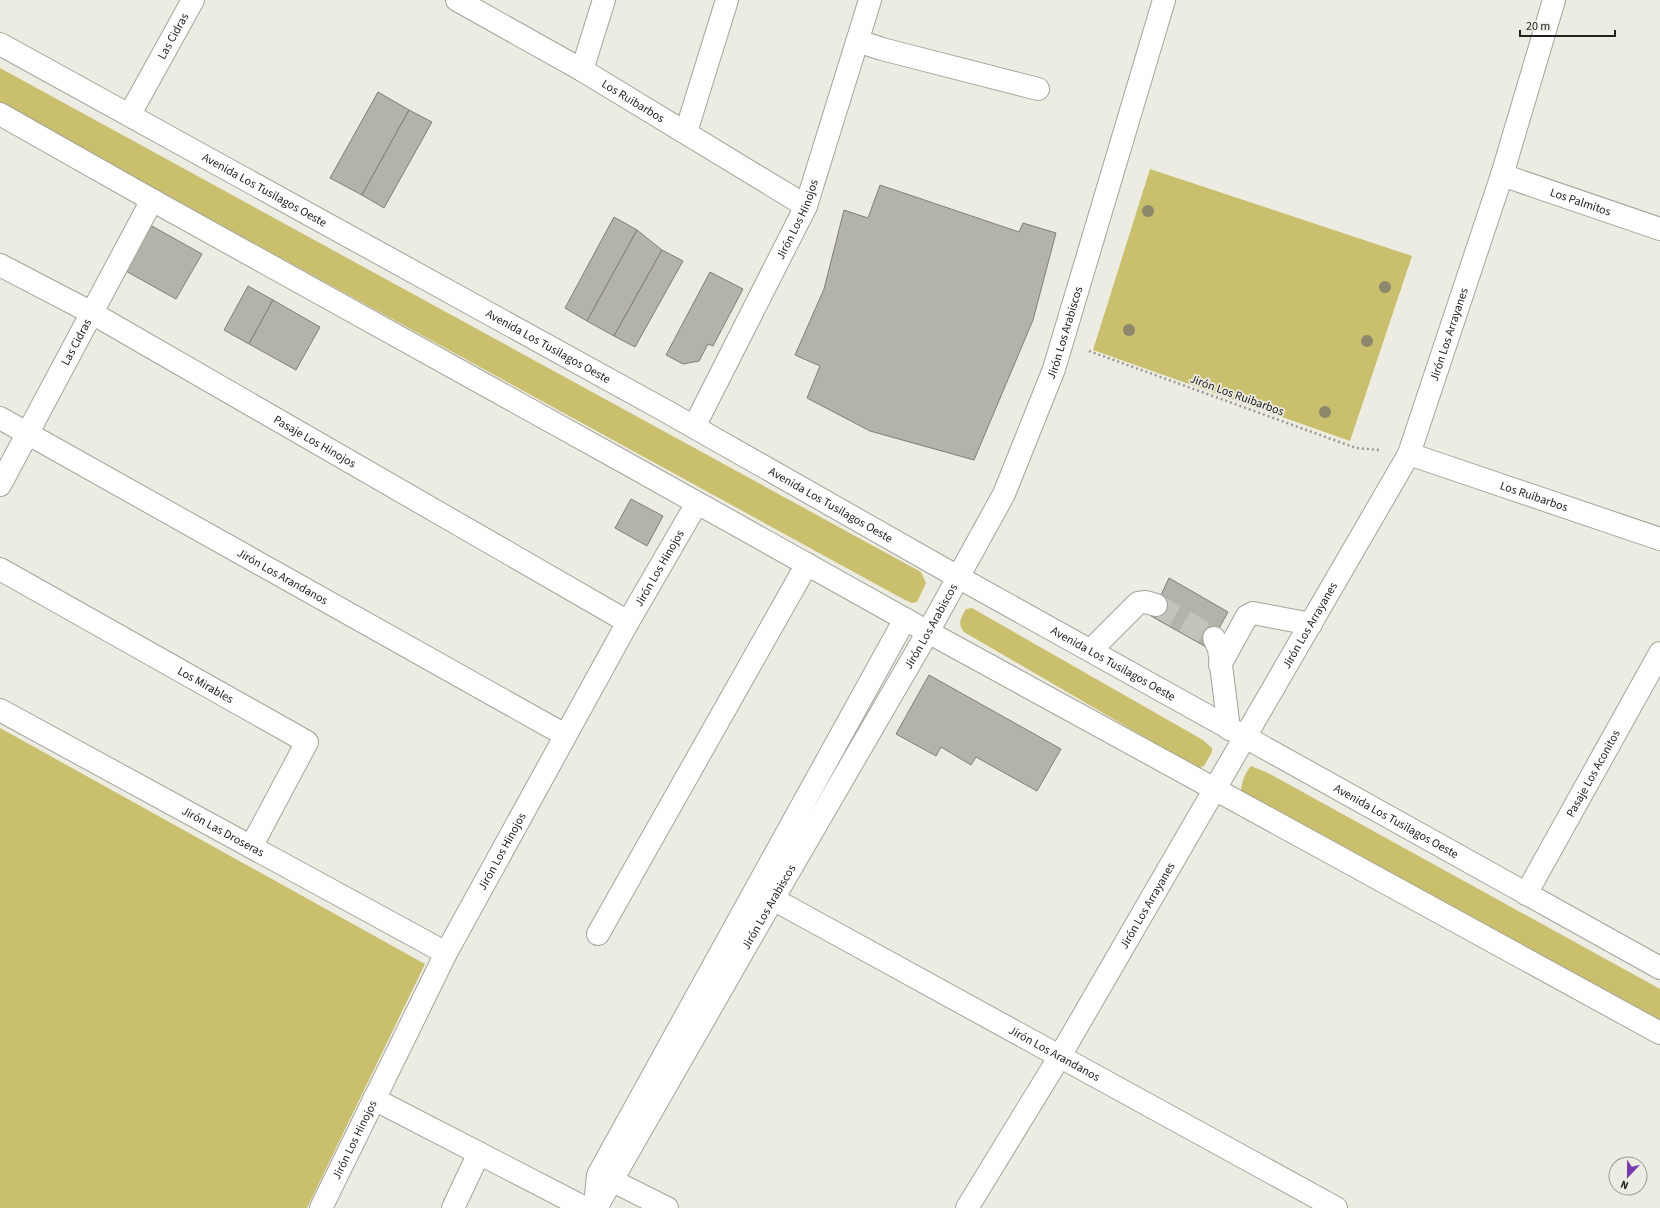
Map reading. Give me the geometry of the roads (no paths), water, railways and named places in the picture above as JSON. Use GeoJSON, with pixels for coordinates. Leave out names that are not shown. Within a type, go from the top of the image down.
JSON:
{"type":"FeatureCollection","features":[{"type":"Feature","properties":{"kind":"street","name":"Las Cidras"},"geometry":{"type":"LineString","coordinates":[[130,114],[193,0]]}},
{"type":"Feature","properties":{"kind":"street","name":"Los Ruibarbos"},"geometry":{"type":"LineString","coordinates":[[457,0],[582,70],[806,206]]}},
{"type":"Feature","properties":{"kind":"street"},"geometry":{"type":"LineString","coordinates":[[582,70],[604,0]]}},
{"type":"Feature","properties":{"kind":"street"},"geometry":{"type":"LineString","coordinates":[[686,132],[727,0]]}},
{"type":"Feature","properties":{"kind":"street","name":"Jirón Los Hinojos"},"geometry":{"type":"LineString","coordinates":[[694,427],[806,206],[870,0]]}},
{"type":"Feature","properties":{"kind":"street","name":"Jirón Los Arabiscos"},"geometry":{"type":"LineString","coordinates":[[595,1208],[612,1181],[928,632],[1004,494],[1054,369],[1164,0]]}},
{"type":"Feature","properties":{"kind":"street","name":"Jirón Los Arrayanes"},"geometry":{"type":"LineString","coordinates":[[968,1208],[1060,1056],[1214,790],[1237,733],[1311,624],[1409,454],[1502,175],[1554,0]]}},
{"type":"Feature","properties":{"kind":"street"},"geometry":{"type":"LineString","coordinates":[[858,41],[882,49],[1038,89]]}},
{"type":"Feature","properties":{"kind":"street","name":"Avenida Los Tusilagos Oeste"},"geometry":{"type":"LineString","coordinates":[[0,44],[130,114],[694,427],[958,577],[1660,968]]}},
{"type":"Feature","properties":{"kind":"street"},"geometry":{"type":"LineString","coordinates":[[0,114],[928,632],[1660,1033]]}},
{"type":"Feature","properties":{"kind":"street","name":"Los Palmitos"},"geometry":{"type":"LineString","coordinates":[[1502,175],[1660,229]]}},
{"type":"Feature","properties":{"kind":"street","name":"Las Cidras"},"geometry":{"type":"LineString","coordinates":[[0,485],[152,200]]}},
{"type":"Feature","properties":{"kind":"street","name":"Pasaje Los Hinojos"},"geometry":{"type":"LineString","coordinates":[[0,265],[92,313],[628,622]]}},
{"type":"Feature","properties":{"kind":"street","name":"Jirón Los Arandanos"},"geometry":{"type":"LineString","coordinates":[[0,418],[565,735]]}},
{"type":"Feature","properties":{"kind":"street","name":"Los Ruibarbos"},"geometry":{"type":"LineString","coordinates":[[1409,454],[1660,539]]}},
{"type":"Feature","properties":{"kind":"street","name":"Jirón Los Hinojos"},"geometry":{"type":"LineString","coordinates":[[321,1208],[446,952],[628,622],[697,503]]}},
{"type":"Feature","properties":{"kind":"street"},"geometry":{"type":"LineString","coordinates":[[598,934],[807,564]]}},
{"type":"Feature","properties":{"kind":"street","name":"Los Mirables"},"geometry":{"type":"LineString","coordinates":[[0,569],[307,742],[251,847]]}},
{"type":"Feature","properties":{"kind":"street"},"geometry":{"type":"LineString","coordinates":[[1091,650],[1138,604],[1146,602],[1156,605]]}},
{"type":"Feature","properties":{"kind":"street"},"geometry":{"type":"LineString","coordinates":[[1220,665],[1247,616],[1253,613],[1311,624]]}},
{"type":"Feature","properties":{"kind":"street"},"geometry":{"type":"LineString","coordinates":[[595,1208],[598,1175],[905,619]]}},
{"type":"Feature","properties":{"kind":"street"},"geometry":{"type":"LineString","coordinates":[[1214,638],[1219,649],[1220,665],[1237,733]]}},
{"type":"Feature","properties":{"kind":"street","name":"Pasaje Los Aconitos"},"geometry":{"type":"LineString","coordinates":[[1526,894],[1660,653]]}},
{"type":"Feature","properties":{"kind":"street","name":"Jirón Las Droseras"},"geometry":{"type":"LineString","coordinates":[[0,710],[446,952]]}},
{"type":"Feature","properties":{"kind":"street","name":"Jirón Los Arandanos"},"geometry":{"type":"LineString","coordinates":[[773,899],[1336,1208]]}},
{"type":"Feature","properties":{"kind":"street"},"geometry":{"type":"LineString","coordinates":[[374,1099],[585,1208]]}},
{"type":"Feature","properties":{"kind":"street"},"geometry":{"type":"LineString","coordinates":[[453,1208],[479,1153]]}},
{"type":"Feature","properties":{"kind":"street"},"geometry":{"type":"LineString","coordinates":[[612,1181],[667,1208]]}},
{"type":"Feature","properties":{"kind":"tunnel"},"geometry":{"type":"LineString","coordinates":[[1156,605],[1214,638]]}}]}
